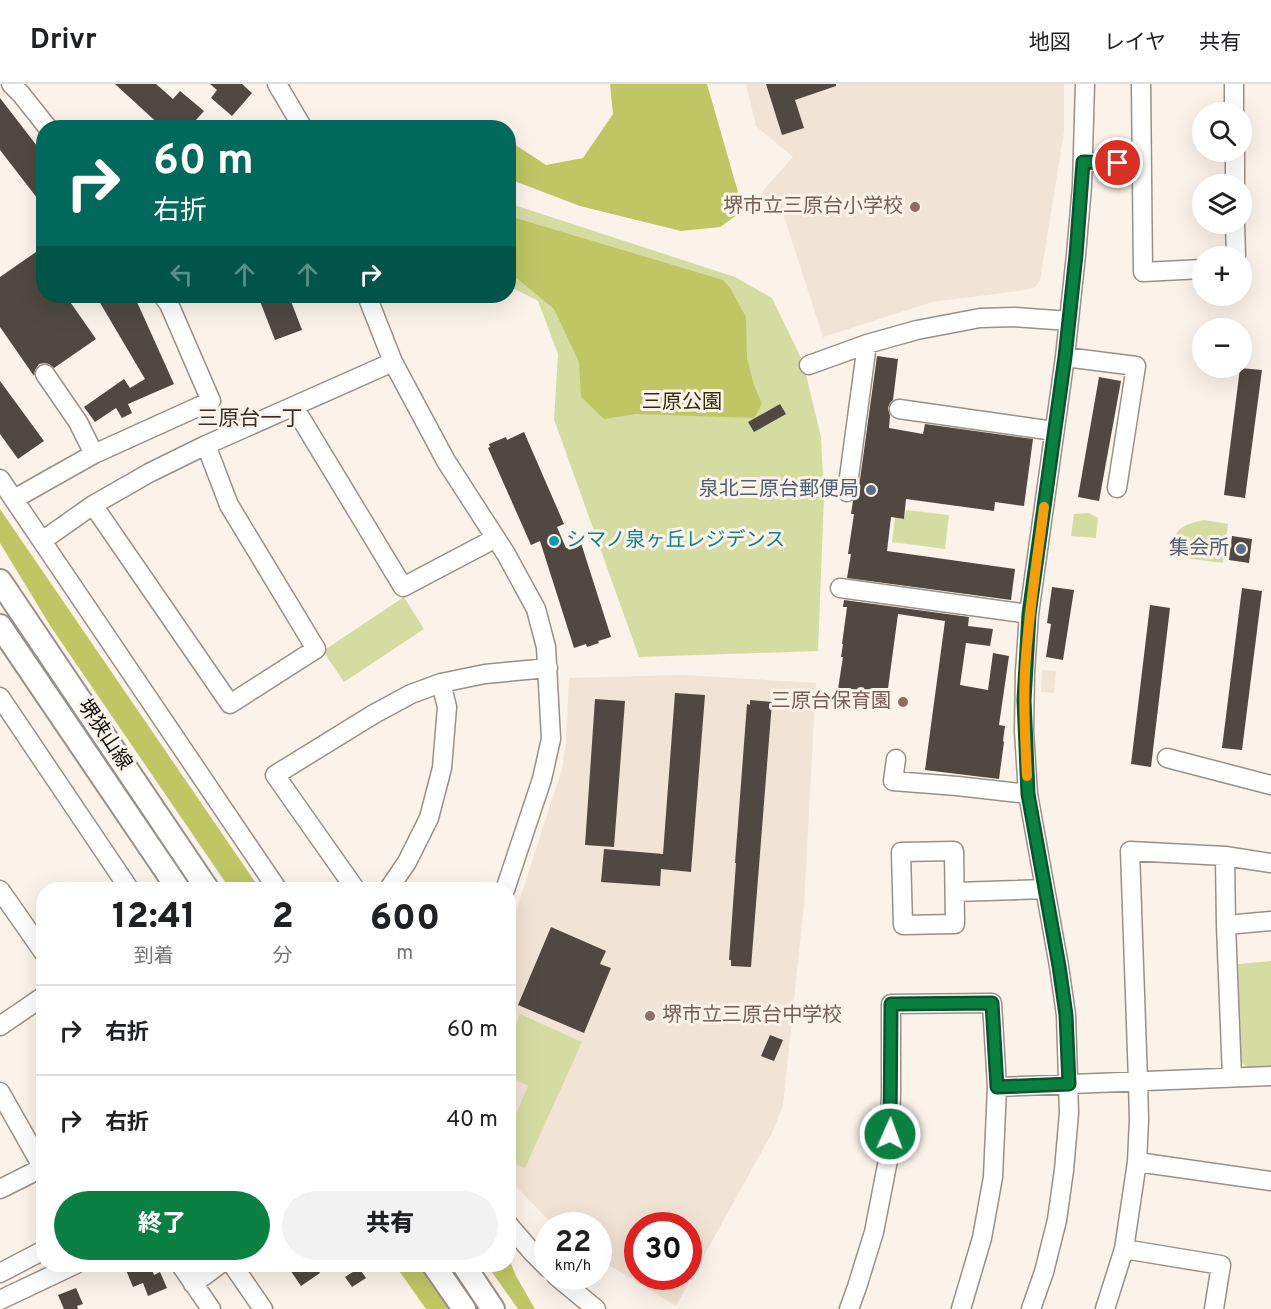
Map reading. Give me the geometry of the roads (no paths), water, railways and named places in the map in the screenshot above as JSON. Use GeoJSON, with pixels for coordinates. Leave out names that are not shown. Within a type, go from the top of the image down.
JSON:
{"type":"FeatureCollection","features":[{"type":"Feature","properties":{"kind":"main road","name":"堺狭山線"},"geometry":{"type":"LineString","coordinates":[[0,581],[203,882]]}},
{"type":"Feature","properties":{"kind":"main road","name":"堺狭山線"},"geometry":{"type":"LineString","coordinates":[[0,626],[174,882]]}},
{"type":"Feature","properties":{"kind":"main road"},"geometry":{"type":"LineString","coordinates":[[439,1272],[464,1309]]}},
{"type":"Feature","properties":{"kind":"main road"},"geometry":{"type":"LineString","coordinates":[[468,1272],[493,1309]]}},
{"type":"Feature","properties":{"kind":"street"},"geometry":{"type":"LineString","coordinates":[[11,84],[42,120]]}},
{"type":"Feature","properties":{"kind":"street"},"geometry":{"type":"LineString","coordinates":[[277,84],[298,120]]}},
{"type":"Feature","properties":{"kind":"street"},"geometry":{"type":"LineString","coordinates":[[1031,1309],[1044,1272],[1057,1220],[1069,1113],[1069,1084],[1066,1015],[1028,794],[1024,700],[1029,614],[1065,357],[1077,244],[1083,162],[1085,84]]}},
{"type":"Feature","properties":{"kind":"street"},"geometry":{"type":"LineString","coordinates":[[1141,84],[1143,272],[1192,270]]}},
{"type":"Feature","properties":{"kind":"street"},"geometry":{"type":"LineString","coordinates":[[1234,84],[1234,102]]}},
{"type":"Feature","properties":{"kind":"street"},"geometry":{"type":"LineString","coordinates":[[1083,162],[1141,163]]}},
{"type":"Feature","properties":{"kind":"street"},"geometry":{"type":"LineString","coordinates":[[14,499],[94,454],[211,401],[168,303]]}},
{"type":"Feature","properties":{"kind":"street"},"geometry":{"type":"LineString","coordinates":[[371,303],[393,362],[446,461],[506,554],[536,609],[546,647],[551,739],[542,779],[508,882]]}},
{"type":"Feature","properties":{"kind":"street"},"geometry":{"type":"LineString","coordinates":[[809,365],[867,344],[917,330],[980,318],[1014,317],[1069,321]]}},
{"type":"Feature","properties":{"kind":"street"},"geometry":{"type":"LineString","coordinates":[[847,492],[867,344]]}},
{"type":"Feature","properties":{"kind":"street"},"geometry":{"type":"LineString","coordinates":[[1065,357],[1136,366],[1117,488]]}},
{"type":"Feature","properties":{"kind":"street"},"geometry":{"type":"LineString","coordinates":[[42,541],[93,505],[149,473],[206,445],[393,362]]}},
{"type":"Feature","properties":{"kind":"street"},"geometry":{"type":"LineString","coordinates":[[45,374],[78,422],[94,454]]}},
{"type":"Feature","properties":{"kind":"street"},"geometry":{"type":"LineString","coordinates":[[294,407],[403,587],[496,538]]}},
{"type":"Feature","properties":{"kind":"street"},"geometry":{"type":"LineString","coordinates":[[899,409],[1054,432]]}},
{"type":"Feature","properties":{"kind":"street"},"geometry":{"type":"LineString","coordinates":[[93,505],[230,704],[316,649],[230,506],[206,445]]}},
{"type":"Feature","properties":{"kind":"street"},"geometry":{"type":"LineString","coordinates":[[0,479],[273,882]]}},
{"type":"Feature","properties":{"kind":"street"},"geometry":{"type":"LineString","coordinates":[[840,588],[1029,614]]}},
{"type":"Feature","properties":{"kind":"street"},"geometry":{"type":"LineString","coordinates":[[350,882],[274,775],[411,694],[441,683],[485,674],[548,668]]}},
{"type":"Feature","properties":{"kind":"street"},"geometry":{"type":"LineString","coordinates":[[393,882],[407,862],[429,818],[442,768],[447,707],[441,683]]}},
{"type":"Feature","properties":{"kind":"street"},"geometry":{"type":"LineString","coordinates":[[0,697],[125,882]]}},
{"type":"Feature","properties":{"kind":"street"},"geometry":{"type":"LineString","coordinates":[[1167,758],[1271,785]]}},
{"type":"Feature","properties":{"kind":"street"},"geometry":{"type":"LineString","coordinates":[[896,759],[893,781],[982,784],[1028,794]]}},
{"type":"Feature","properties":{"kind":"street"},"geometry":{"type":"LineString","coordinates":[[954,851],[955,892],[955,924],[903,925],[901,852],[954,851]]}},
{"type":"Feature","properties":{"kind":"street"},"geometry":{"type":"LineString","coordinates":[[1105,1309],[1124,1249],[1137,1162],[1139,1120],[1130,851],[1226,856],[1271,862]]}},
{"type":"Feature","properties":{"kind":"street"},"geometry":{"type":"LineString","coordinates":[[1226,856],[1226,925],[1232,1077]]}},
{"type":"Feature","properties":{"kind":"street"},"geometry":{"type":"LineString","coordinates":[[955,892],[1045,889]]}},
{"type":"Feature","properties":{"kind":"street"},"geometry":{"type":"LineString","coordinates":[[0,890],[36,941]]}},
{"type":"Feature","properties":{"kind":"street"},"geometry":{"type":"LineString","coordinates":[[1226,925],[1271,921]]}},
{"type":"Feature","properties":{"kind":"street"},"geometry":{"type":"LineString","coordinates":[[0,1026],[36,1001]]}},
{"type":"Feature","properties":{"kind":"street"},"geometry":{"type":"LineString","coordinates":[[849,1309],[874,1232],[889,1155],[891,1004],[992,1003],[997,1087],[993,1177],[967,1307]]}},
{"type":"Feature","properties":{"kind":"street"},"geometry":{"type":"LineString","coordinates":[[997,1087],[1271,1076]]}},
{"type":"Feature","properties":{"kind":"street"},"geometry":{"type":"LineString","coordinates":[[0,1092],[36,1156]]}},
{"type":"Feature","properties":{"kind":"street"},"geometry":{"type":"LineString","coordinates":[[1137,1162],[1271,1181]]}},
{"type":"Feature","properties":{"kind":"street"},"geometry":{"type":"LineString","coordinates":[[0,1189],[36,1171]]}},
{"type":"Feature","properties":{"kind":"street"},"geometry":{"type":"LineString","coordinates":[[516,1233],[534,1254]]}},
{"type":"Feature","properties":{"kind":"street"},"geometry":{"type":"LineString","coordinates":[[1124,1249],[1221,1265],[1214,1309]]}},
{"type":"Feature","properties":{"kind":"street"},"geometry":{"type":"LineString","coordinates":[[0,1273],[36,1254]]}},
{"type":"Feature","properties":{"kind":"street"},"geometry":{"type":"LineString","coordinates":[[0,1300],[59,1272]]}},
{"type":"Feature","properties":{"kind":"street"},"geometry":{"type":"LineString","coordinates":[[186,1272],[211,1309]]}},
{"type":"Feature","properties":{"kind":"street"},"geometry":{"type":"LineString","coordinates":[[194,1284],[210,1272]]}},
{"type":"Feature","properties":{"kind":"street"},"geometry":{"type":"LineString","coordinates":[[238,1272],[263,1309]]}},
{"type":"Feature","properties":{"kind":"street"},"geometry":{"type":"LineString","coordinates":[[573,1290],[596,1309]]}},
{"type":"Feature","properties":{"kind":"place","name":"堺市立三原台小学校"},"geometry":{"type":"Point","coordinates":[915,207]}},
{"type":"Feature","properties":{"kind":"place","name":"泉北三原台郵便局"},"geometry":{"type":"Point","coordinates":[871,490]}},
{"type":"Feature","properties":{"kind":"place","name":"シマノ泉ヶ丘レジデンス"},"geometry":{"type":"Point","coordinates":[554,541]}},
{"type":"Feature","properties":{"kind":"place","name":"集会所"},"geometry":{"type":"Point","coordinates":[1241,549]}},
{"type":"Feature","properties":{"kind":"place","name":"三原台保育園"},"geometry":{"type":"Point","coordinates":[903,702]}},
{"type":"Feature","properties":{"kind":"place","name":"堺市立三原台中学校"},"geometry":{"type":"Point","coordinates":[650,1016]}},
{"type":"Feature","properties":{"kind":"district","name":"三原台一丁"},"geometry":{"type":"Point","coordinates":[250,419]}},
{"type":"Feature","properties":{"kind":"park label","name":"三原公園"},"geometry":{"type":"Point","coordinates":[682,403]}}]}
